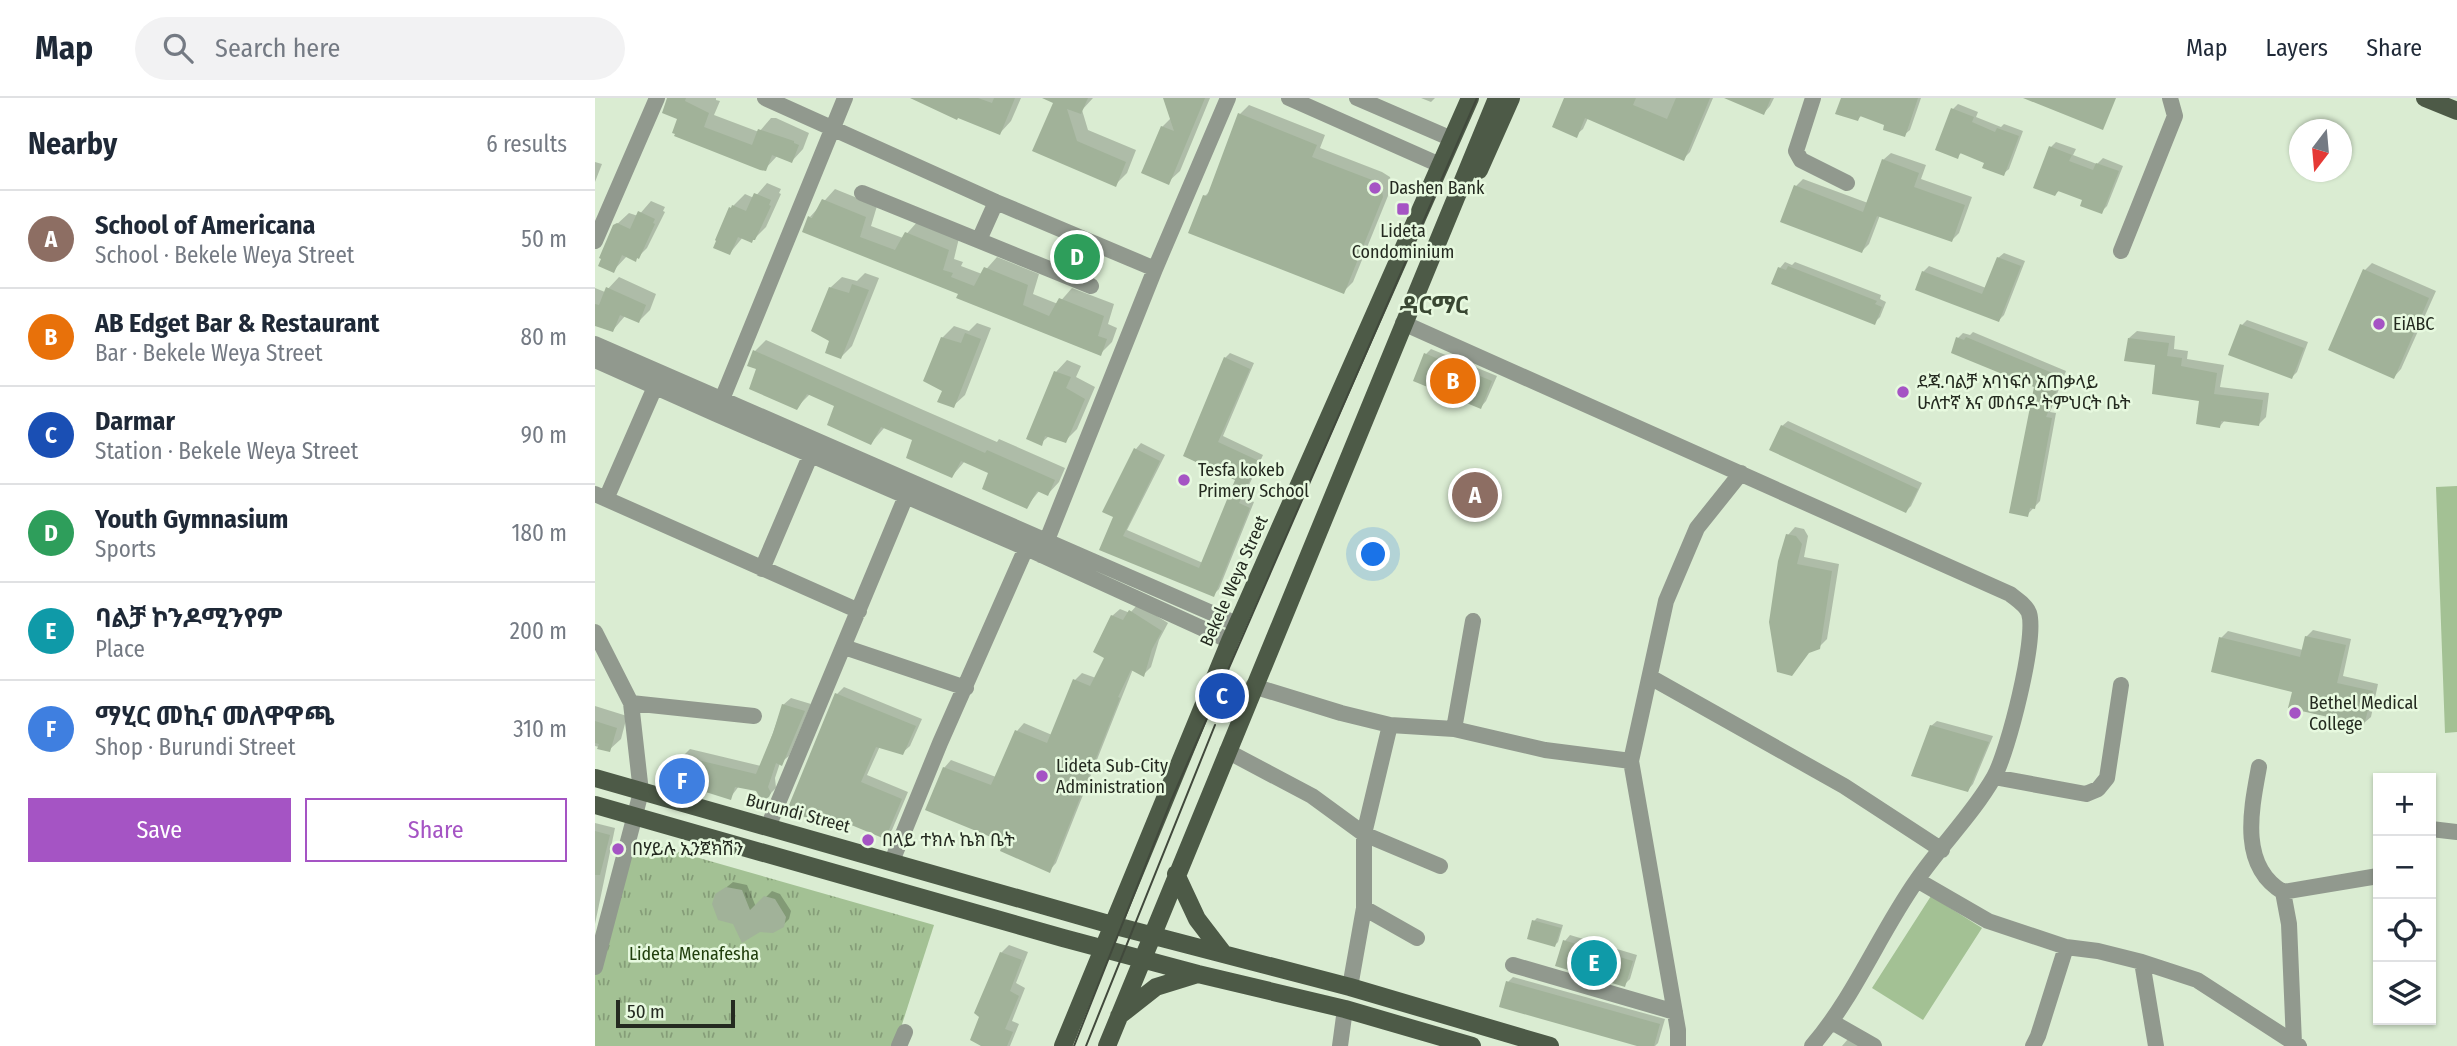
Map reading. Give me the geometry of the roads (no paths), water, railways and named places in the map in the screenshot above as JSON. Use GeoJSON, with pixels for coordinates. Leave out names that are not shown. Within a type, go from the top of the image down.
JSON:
{"type":"FeatureCollection","features":[{"type":"Feature","properties":{"kind":"main road","name":"Bekele Weya Street"},"geometry":{"type":"LineString","coordinates":[[1063,1046],[1237,624],[1468,98]]}},
{"type":"Feature","properties":{"kind":"main road"},"geometry":{"type":"LineString","coordinates":[[1107,1046],[1497,98]]}},
{"type":"Feature","properties":{"kind":"main road"},"geometry":{"type":"LineString","coordinates":[[1420,281],[1442,249],[1511,98]]}},
{"type":"Feature","properties":{"kind":"main road"},"geometry":{"type":"LineString","coordinates":[[2425,98],[2457,111]]}},
{"type":"Feature","properties":{"kind":"main road","name":"Burundi Street"},"geometry":{"type":"LineString","coordinates":[[595,778],[1112,925],[1350,987],[1550,1046]]}},
{"type":"Feature","properties":{"kind":"main road"},"geometry":{"type":"LineString","coordinates":[[595,805],[1142,959],[1345,1009],[1472,1046]]}},
{"type":"Feature","properties":{"kind":"main road"},"geometry":{"type":"LineString","coordinates":[[1176,874],[1197,919],[1223,953]]}},
{"type":"Feature","properties":{"kind":"main road"},"geometry":{"type":"LineString","coordinates":[[1118,1017],[1156,987],[1199,974]]}},
{"type":"Feature","properties":{"kind":"street"},"geometry":{"type":"LineString","coordinates":[[595,241],[657,98]]}},
{"type":"Feature","properties":{"kind":"street"},"geometry":{"type":"LineString","coordinates":[[765,98],[996,202],[1156,268]]}},
{"type":"Feature","properties":{"kind":"street"},"geometry":{"type":"LineString","coordinates":[[719,407],[845,98]]}},
{"type":"Feature","properties":{"kind":"street"},"geometry":{"type":"LineString","coordinates":[[892,861],[940,743],[1038,548],[1227,98]]}},
{"type":"Feature","properties":{"kind":"street"},"geometry":{"type":"LineString","coordinates":[[1289,98],[1440,165]]}},
{"type":"Feature","properties":{"kind":"street"},"geometry":{"type":"LineString","coordinates":[[1357,98],[1452,139]]}},
{"type":"Feature","properties":{"kind":"street"},"geometry":{"type":"LineString","coordinates":[[1813,98],[1796,151],[1801,160],[1847,183]]}},
{"type":"Feature","properties":{"kind":"street"},"geometry":{"type":"LineString","coordinates":[[2121,251],[2175,116],[2170,98]]}},
{"type":"Feature","properties":{"kind":"street"},"geometry":{"type":"LineString","coordinates":[[862,193],[1091,286]]}},
{"type":"Feature","properties":{"kind":"street"},"geometry":{"type":"LineString","coordinates":[[979,240],[996,202]]}},
{"type":"Feature","properties":{"kind":"street"},"geometry":{"type":"LineString","coordinates":[[1403,323],[2010,594],[2028,610],[2032,629],[2016,712],[1994,776],[1942,850],[1917,880],[1832,1022],[1812,1046]]}},
{"type":"Feature","properties":{"kind":"street"},"geometry":{"type":"LineString","coordinates":[[595,344],[811,454],[907,496],[1237,624]]}},
{"type":"Feature","properties":{"kind":"street"},"geometry":{"type":"LineString","coordinates":[[595,360],[656,387],[719,407],[1038,548],[1230,641]]}},
{"type":"Feature","properties":{"kind":"street"},"geometry":{"type":"LineString","coordinates":[[656,387],[601,496],[859,611]]}},
{"type":"Feature","properties":{"kind":"street"},"geometry":{"type":"LineString","coordinates":[[762,569],[811,454]]}},
{"type":"Feature","properties":{"kind":"street"},"geometry":{"type":"LineString","coordinates":[[1678,1046],[1678,1030],[1631,761],[1666,601],[1697,528],[1741,472]]}},
{"type":"Feature","properties":{"kind":"street"},"geometry":{"type":"LineString","coordinates":[[768,827],[907,496]]}},
{"type":"Feature","properties":{"kind":"street"},"geometry":{"type":"LineString","coordinates":[[1454,729],[1473,621]]}},
{"type":"Feature","properties":{"kind":"street"},"geometry":{"type":"LineString","coordinates":[[595,632],[631,703],[641,792],[595,967]]}},
{"type":"Feature","properties":{"kind":"street"},"geometry":{"type":"LineString","coordinates":[[844,648],[966,688]]}},
{"type":"Feature","properties":{"kind":"street"},"geometry":{"type":"LineString","coordinates":[[1650,677],[1845,786],[1942,850]]}},
{"type":"Feature","properties":{"kind":"street"},"geometry":{"type":"LineString","coordinates":[[1994,776],[2086,794],[2098,789],[2107,778],[2120,685]]}},
{"type":"Feature","properties":{"kind":"street"},"geometry":{"type":"LineString","coordinates":[[1253,686],[1390,725],[1454,729],[1545,750],[1631,761]]}},
{"type":"Feature","properties":{"kind":"street"},"geometry":{"type":"LineString","coordinates":[[631,703],[754,716]]}},
{"type":"Feature","properties":{"kind":"street"},"geometry":{"type":"LineString","coordinates":[[1350,987],[1364,908],[1364,834],[1390,725]]}},
{"type":"Feature","properties":{"kind":"street"},"geometry":{"type":"LineString","coordinates":[[1227,751],[1312,796],[1364,834],[1440,866]]}},
{"type":"Feature","properties":{"kind":"street"},"geometry":{"type":"LineString","coordinates":[[2259,767],[2250,813],[2254,857],[2263,876],[2283,892],[2289,924],[2296,1044]]}},
{"type":"Feature","properties":{"kind":"street"},"geometry":{"type":"LineString","coordinates":[[2436,830],[2457,832]]}},
{"type":"Feature","properties":{"kind":"street"},"geometry":{"type":"LineString","coordinates":[[2283,892],[2373,877]]}},
{"type":"Feature","properties":{"kind":"street"},"geometry":{"type":"LineString","coordinates":[[1917,880],[1988,921],[2066,947],[2098,951],[2143,962],[2197,980],[2296,1044]]}},
{"type":"Feature","properties":{"kind":"street"},"geometry":{"type":"LineString","coordinates":[[1364,908],[1417,938]]}},
{"type":"Feature","properties":{"kind":"street"},"geometry":{"type":"LineString","coordinates":[[2033,1046],[2066,947]]}},
{"type":"Feature","properties":{"kind":"street"},"geometry":{"type":"LineString","coordinates":[[2143,962],[2156,1046]]}},
{"type":"Feature","properties":{"kind":"street"},"geometry":{"type":"LineString","coordinates":[[1513,965],[1675,1012]]}},
{"type":"Feature","properties":{"kind":"street"},"geometry":{"type":"LineString","coordinates":[[1340,1046],[1345,1009]]}},
{"type":"Feature","properties":{"kind":"street"},"geometry":{"type":"LineString","coordinates":[[1832,1022],[1874,1046]]}},
{"type":"Feature","properties":{"kind":"tram line"},"geometry":{"type":"LineString","coordinates":[[1074,1046],[1171,801],[1477,98]]}},
{"type":"Feature","properties":{"kind":"tram line"},"geometry":{"type":"LineString","coordinates":[[1086,1046],[1215,725]]}},
{"type":"Feature","properties":{"kind":"place","name":"Dashen Bank"},"geometry":{"type":"Point","coordinates":[1375,188]}},
{"type":"Feature","properties":{"kind":"place","name":"Lideta Condominium"},"geometry":{"type":"Point","coordinates":[1403,209]}},
{"type":"Feature","properties":{"kind":"place","name":"Youth Gymnasium"},"geometry":{"type":"Point","coordinates":[1077,257]}},
{"type":"Feature","properties":{"kind":"place","name":"EiABC"},"geometry":{"type":"Point","coordinates":[2379,324]}},
{"type":"Feature","properties":{"kind":"place","name":"AB Edget Bar & Restaurant"},"geometry":{"type":"Point","coordinates":[1453,381]}},
{"type":"Feature","properties":{"kind":"place","name":"ደጃ.ባልቻ አባነፍሶ አጠቃላይ ሁለተኛ እና መሰናዶ ትምህርት ቤት"},"geometry":{"type":"Point","coordinates":[1903,392]}},
{"type":"Feature","properties":{"kind":"place","name":"Tesfa kokeb Primery School"},"geometry":{"type":"Point","coordinates":[1184,480]}},
{"type":"Feature","properties":{"kind":"place","name":"School of Americana"},"geometry":{"type":"Point","coordinates":[1475,495]}},
{"type":"Feature","properties":{"kind":"place","name":"Darmar"},"geometry":{"type":"Point","coordinates":[1222,696]}},
{"type":"Feature","properties":{"kind":"place","name":"Bethel Medical College"},"geometry":{"type":"Point","coordinates":[2295,713]}},
{"type":"Feature","properties":{"kind":"place","name":"Lideta Sub-City Administration"},"geometry":{"type":"Point","coordinates":[1042,776]}},
{"type":"Feature","properties":{"kind":"place","name":"ማሂር መኪና መለዋዋጫ"},"geometry":{"type":"Point","coordinates":[682,781]}},
{"type":"Feature","properties":{"kind":"place","name":"በላይ ተክሉ ኬክ ቤት"},"geometry":{"type":"Point","coordinates":[868,840]}},
{"type":"Feature","properties":{"kind":"place","name":"በሃይሉ ኢንጀክሽን"},"geometry":{"type":"Point","coordinates":[618,849]}},
{"type":"Feature","properties":{"kind":"place","name":"ባልቻ ኮንዶሚንየም"},"geometry":{"type":"Point","coordinates":[1594,963]}},
{"type":"Feature","properties":{"kind":"district","name":"ዳርማር"},"geometry":{"type":"Point","coordinates":[1434,305]}},
{"type":"Feature","properties":{"kind":"park label","name":"Lideta Menafesha"},"geometry":{"type":"Point","coordinates":[694,954]}}]}
